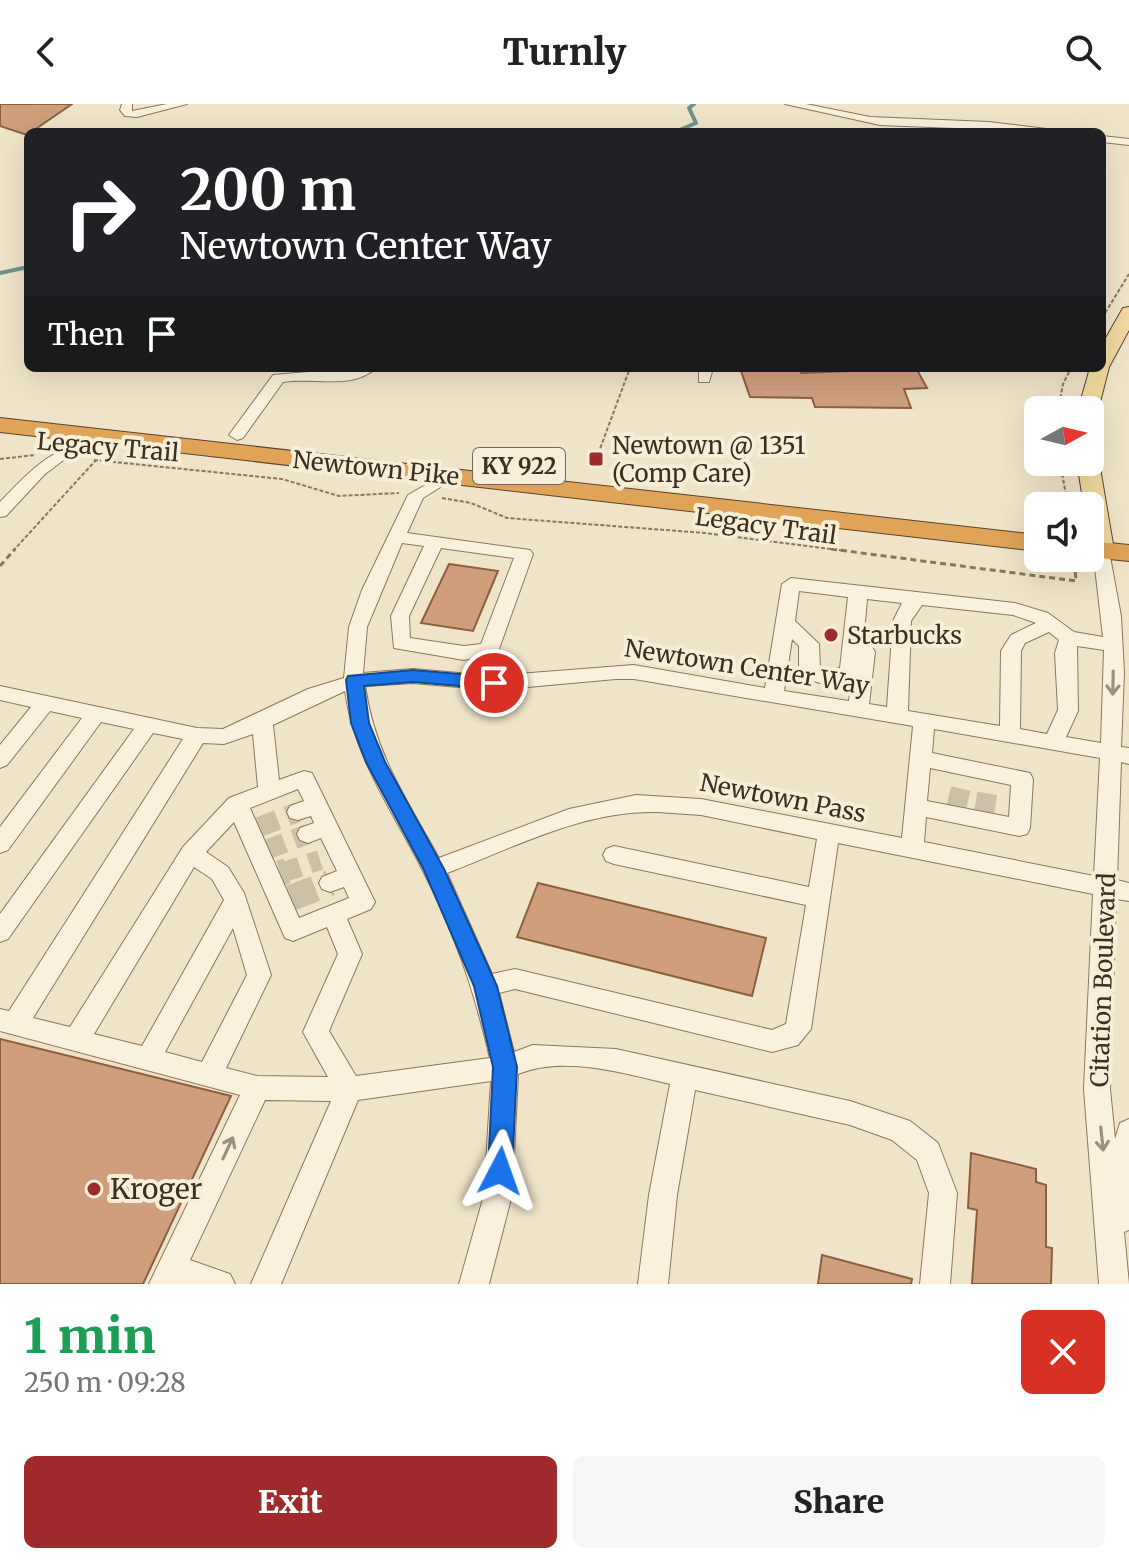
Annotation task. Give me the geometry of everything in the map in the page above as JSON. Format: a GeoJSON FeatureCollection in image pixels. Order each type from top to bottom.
{"type":"FeatureCollection","features":[{"type":"Feature","properties":{"kind":"highway","name":"Newtown Pike"},"geometry":{"type":"LineString","coordinates":[[0,407],[1024,522]]}},
{"type":"Feature","properties":{"kind":"highway","name":"Newtown Pike"},"geometry":{"type":"LineString","coordinates":[[10,426],[139,441],[407,486],[1024,542]]}},
{"type":"Feature","properties":{"kind":"highway"},"geometry":{"type":"LineString","coordinates":[[139,441],[170,437],[218,441],[237,435]]}},
{"type":"Feature","properties":{"kind":"highway"},"geometry":{"type":"LineString","coordinates":[[1104,538],[1129,534]]}},
{"type":"Feature","properties":{"kind":"highway"},"geometry":{"type":"LineString","coordinates":[[1104,543],[1129,553]]}},
{"type":"Feature","properties":{"kind":"main road"},"geometry":{"type":"LineString","coordinates":[[1106,356],[1129,312]]}},
{"type":"Feature","properties":{"kind":"main road"},"geometry":{"type":"LineString","coordinates":[[1092,396],[1099,372]]}},
{"type":"Feature","properties":{"kind":"street"},"geometry":{"type":"LineString","coordinates":[[127,104],[125,110],[129,114],[182,104]]}},
{"type":"Feature","properties":{"kind":"street"},"geometry":{"type":"LineString","coordinates":[[790,104],[920,128]]}},
{"type":"Feature","properties":{"kind":"street"},"geometry":{"type":"LineString","coordinates":[[869,120],[988,128]]}},
{"type":"Feature","properties":{"kind":"street"},"geometry":{"type":"LineString","coordinates":[[1106,139],[1129,142]]}},
{"type":"Feature","properties":{"kind":"street"},"geometry":{"type":"LineString","coordinates":[[1106,148],[1129,150]]}},
{"type":"Feature","properties":{"kind":"street"},"geometry":{"type":"LineString","coordinates":[[237,435],[278,378],[338,378],[357,372]]}},
{"type":"Feature","properties":{"kind":"street"},"geometry":{"type":"LineString","coordinates":[[10,426],[36,432],[47,439],[53,456]]}},
{"type":"Feature","properties":{"kind":"street"},"geometry":{"type":"LineString","coordinates":[[0,512],[53,456],[98,442],[139,441]]}},
{"type":"Feature","properties":{"kind":"street"},"geometry":{"type":"LineString","coordinates":[[407,486],[396,537],[358,627],[352,668],[360,723],[375,762],[434,869],[485,986],[505,1067],[498,1195],[474,1284]]}},
{"type":"Feature","properties":{"kind":"street"},"geometry":{"type":"LineString","coordinates":[[396,537],[435,542],[524,554],[489,649],[464,653],[401,643],[400,616],[435,542]]}},
{"type":"Feature","properties":{"kind":"street","name":"Citation Boulevard"},"geometry":{"type":"LineString","coordinates":[[1102,572],[1112,616],[1120,754],[1118,890],[1097,1089],[1114,1272]]}},
{"type":"Feature","properties":{"kind":"street"},"geometry":{"type":"LineString","coordinates":[[773,697],[791,584],[1015,609],[1041,617],[1069,638],[1113,645]]}},
{"type":"Feature","properties":{"kind":"street"},"geometry":{"type":"LineString","coordinates":[[786,624],[809,644],[808,666],[813,672],[830,678],[843,677],[851,670],[865,593]]}},
{"type":"Feature","properties":{"kind":"street"},"geometry":{"type":"LineString","coordinates":[[858,711],[863,674],[865,593]]}},
{"type":"Feature","properties":{"kind":"street"},"geometry":{"type":"LineString","coordinates":[[897,718],[902,621],[917,599]]}},
{"type":"Feature","properties":{"kind":"street"},"geometry":{"type":"LineString","coordinates":[[1010,733],[1011,651],[1018,639],[1050,624]]}},
{"type":"Feature","properties":{"kind":"street"},"geometry":{"type":"LineString","coordinates":[[1055,741],[1061,720],[1068,711],[1065,653],[1069,638]]}},
{"type":"Feature","properties":{"kind":"street"},"geometry":{"type":"LineString","coordinates":[[780,655],[803,679],[824,687],[845,687],[863,674]]}},
{"type":"Feature","properties":{"kind":"street","name":"Newtown Center Way"},"geometry":{"type":"LineString","coordinates":[[0,693],[147,726],[224,737],[262,722],[305,697],[355,680],[413,676],[494,683],[613,671],[897,718],[1010,733],[1120,754]]}},
{"type":"Feature","properties":{"kind":"street"},"geometry":{"type":"LineString","coordinates":[[0,760],[45,703]]}},
{"type":"Feature","properties":{"kind":"street"},"geometry":{"type":"LineString","coordinates":[[0,844],[95,715]]}},
{"type":"Feature","properties":{"kind":"street"},"geometry":{"type":"LineString","coordinates":[[262,722],[269,791]]}},
{"type":"Feature","properties":{"kind":"street"},"geometry":{"type":"LineString","coordinates":[[912,849],[924,722]]}},
{"type":"Feature","properties":{"kind":"street"},"geometry":{"type":"LineString","coordinates":[[0,932],[147,726]]}},
{"type":"Feature","properties":{"kind":"street"},"geometry":{"type":"LineString","coordinates":[[197,735],[8,1022],[257,1088],[349,1089],[505,1067],[533,1056],[571,1056],[616,1060],[850,1113],[901,1130],[928,1152],[943,1193],[935,1284]]}},
{"type":"Feature","properties":{"kind":"street"},"geometry":{"type":"LineString","coordinates":[[916,807],[983,817],[1019,828],[1022,779],[989,781],[964,776],[921,758]]}},
{"type":"Feature","properties":{"kind":"street"},"geometry":{"type":"LineString","coordinates":[[76,1040],[191,853],[237,804],[304,779],[308,808],[340,879],[363,902],[293,931],[286,900],[275,875],[254,829],[237,804]]}},
{"type":"Feature","properties":{"kind":"street","name":"Newtown Pass"},"geometry":{"type":"LineString","coordinates":[[434,869],[573,818],[616,806],[653,803],[701,807],[1118,890]]}},
{"type":"Feature","properties":{"kind":"street"},"geometry":{"type":"LineString","coordinates":[[485,986],[515,979],[772,1041],[789,1037],[798,1029],[829,832]]}},
{"type":"Feature","properties":{"kind":"street"},"geometry":{"type":"LineString","coordinates":[[191,853],[220,873],[236,900],[259,975],[209,1075]]}},
{"type":"Feature","properties":{"kind":"street"},"geometry":{"type":"LineString","coordinates":[[614,855],[819,898]]}},
{"type":"Feature","properties":{"kind":"street"},"geometry":{"type":"LineString","coordinates":[[148,1059],[236,900]]}},
{"type":"Feature","properties":{"kind":"street"},"geometry":{"type":"LineString","coordinates":[[334,916],[350,954],[316,1032],[349,1089]]}},
{"type":"Feature","properties":{"kind":"street"},"geometry":{"type":"LineString","coordinates":[[653,1284],[663,1195],[684,1076]]}},
{"type":"Feature","properties":{"kind":"street"},"geometry":{"type":"LineString","coordinates":[[220,1284],[167,1276],[257,1088]]}},
{"type":"Feature","properties":{"kind":"street"},"geometry":{"type":"LineString","coordinates":[[266,1284],[349,1089]]}},
{"type":"Feature","properties":{"kind":"street","name":"Citation Boulevard"},"geometry":{"type":"LineString","coordinates":[[1114,1272],[1129,1132]]}},
{"type":"Feature","properties":{"kind":"path"},"geometry":{"type":"LineString","coordinates":[[1106,311],[1129,274]]}},
{"type":"Feature","properties":{"kind":"path"},"geometry":{"type":"LineString","coordinates":[[594,465],[629,372]]}},
{"type":"Feature","properties":{"kind":"path"},"geometry":{"type":"LineString","coordinates":[[1061,396],[1069,372]]}},
{"type":"Feature","properties":{"kind":"path","name":"Legacy Trail"},"geometry":{"type":"LineString","coordinates":[[0,459],[53,456]]}},
{"type":"Feature","properties":{"kind":"path","name":"Legacy Trail"},"geometry":{"type":"LineString","coordinates":[[89,459],[282,479],[339,496],[407,486]]}},
{"type":"Feature","properties":{"kind":"path"},"geometry":{"type":"LineString","coordinates":[[0,566],[96,460]]}},
{"type":"Feature","properties":{"kind":"path","name":"Legacy Trail"},"geometry":{"type":"LineString","coordinates":[[444,487],[471,503],[507,518],[705,533],[1076,581],[1075,572]]}},
{"type":"Feature","properties":{"kind":"building"},"geometry":{"type":"Polygon","coordinates":[[[0,104],[72,104],[37,128],[24,128],[24,134],[0,126],[0,104]]]}},
{"type":"Feature","properties":{"kind":"building"},"geometry":{"type":"Polygon","coordinates":[[[741,372],[918,372],[927,388],[904,389],[911,408],[815,407],[812,398],[750,397],[741,372]]]}},
{"type":"Feature","properties":{"kind":"building"},"geometry":{"type":"Polygon","coordinates":[[[449,564],[498,571],[473,631],[421,623],[449,564]]]}},
{"type":"Feature","properties":{"kind":"building"},"geometry":{"type":"Polygon","coordinates":[[[538,883],[766,938],[752,996],[517,937],[538,883]]]}},
{"type":"Feature","properties":{"kind":"building","name":"Kroger"},"geometry":{"type":"Polygon","coordinates":[[[0,1039],[231,1096],[143,1284],[0,1284],[0,1039]]]}},
{"type":"Feature","properties":{"kind":"building"},"geometry":{"type":"Polygon","coordinates":[[[971,1153],[1036,1169],[1036,1182],[1046,1185],[1046,1247],[1052,1248],[1051,1284],[972,1284],[977,1210],[968,1208],[971,1153]]]}},
{"type":"Feature","properties":{"kind":"building"},"geometry":{"type":"Polygon","coordinates":[[[822,1255],[912,1279],[911,1284],[818,1284],[822,1255]]]}},
{"type":"Feature","properties":{"kind":"waterway"},"geometry":{"type":"LineString","coordinates":[[684,128],[696,123],[689,108],[694,104]]}},
{"type":"Feature","properties":{"kind":"waterway"},"geometry":{"type":"LineString","coordinates":[[0,273],[24,268]]}},
{"type":"Feature","properties":{"kind":"tunnel"},"geometry":{"type":"LineString","coordinates":[[956,808],[962,784]]}},
{"type":"Feature","properties":{"kind":"tunnel"},"geometry":{"type":"LineString","coordinates":[[984,813],[988,789]]}},
{"type":"Feature","properties":{"kind":"tunnel"},"geometry":{"type":"LineString","coordinates":[[259,827],[298,812]]}},
{"type":"Feature","properties":{"kind":"tunnel"},"geometry":{"type":"LineString","coordinates":[[266,850],[308,834]]}},
{"type":"Feature","properties":{"kind":"tunnel"},"geometry":{"type":"LineString","coordinates":[[287,871],[320,860]]}},
{"type":"Feature","properties":{"kind":"tunnel"},"geometry":{"type":"LineString","coordinates":[[280,873],[287,871]]}},
{"type":"Feature","properties":{"kind":"tunnel"},"geometry":{"type":"LineString","coordinates":[[281,873],[287,871]]}},
{"type":"Feature","properties":{"kind":"tunnel"},"geometry":{"type":"LineString","coordinates":[[291,898],[330,883]]}},
{"type":"Feature","properties":{"kind":"place","name":"Newtown @ 1351 (Comp Care)"},"geometry":{"type":"Point","coordinates":[596,459]}},
{"type":"Feature","properties":{"kind":"place","name":"Starbucks"},"geometry":{"type":"Point","coordinates":[831,635]}},
{"type":"Feature","properties":{"kind":"place","name":"Kroger"},"geometry":{"type":"Point","coordinates":[94,1189]}},
{"type":"Feature","properties":{"kind":"route"},"geometry":{"type":"LineString","coordinates":[[494,683],[413,676],[355,680],[360,723],[375,762],[434,869],[485,986],[505,1067],[500,1171]]}}]}
